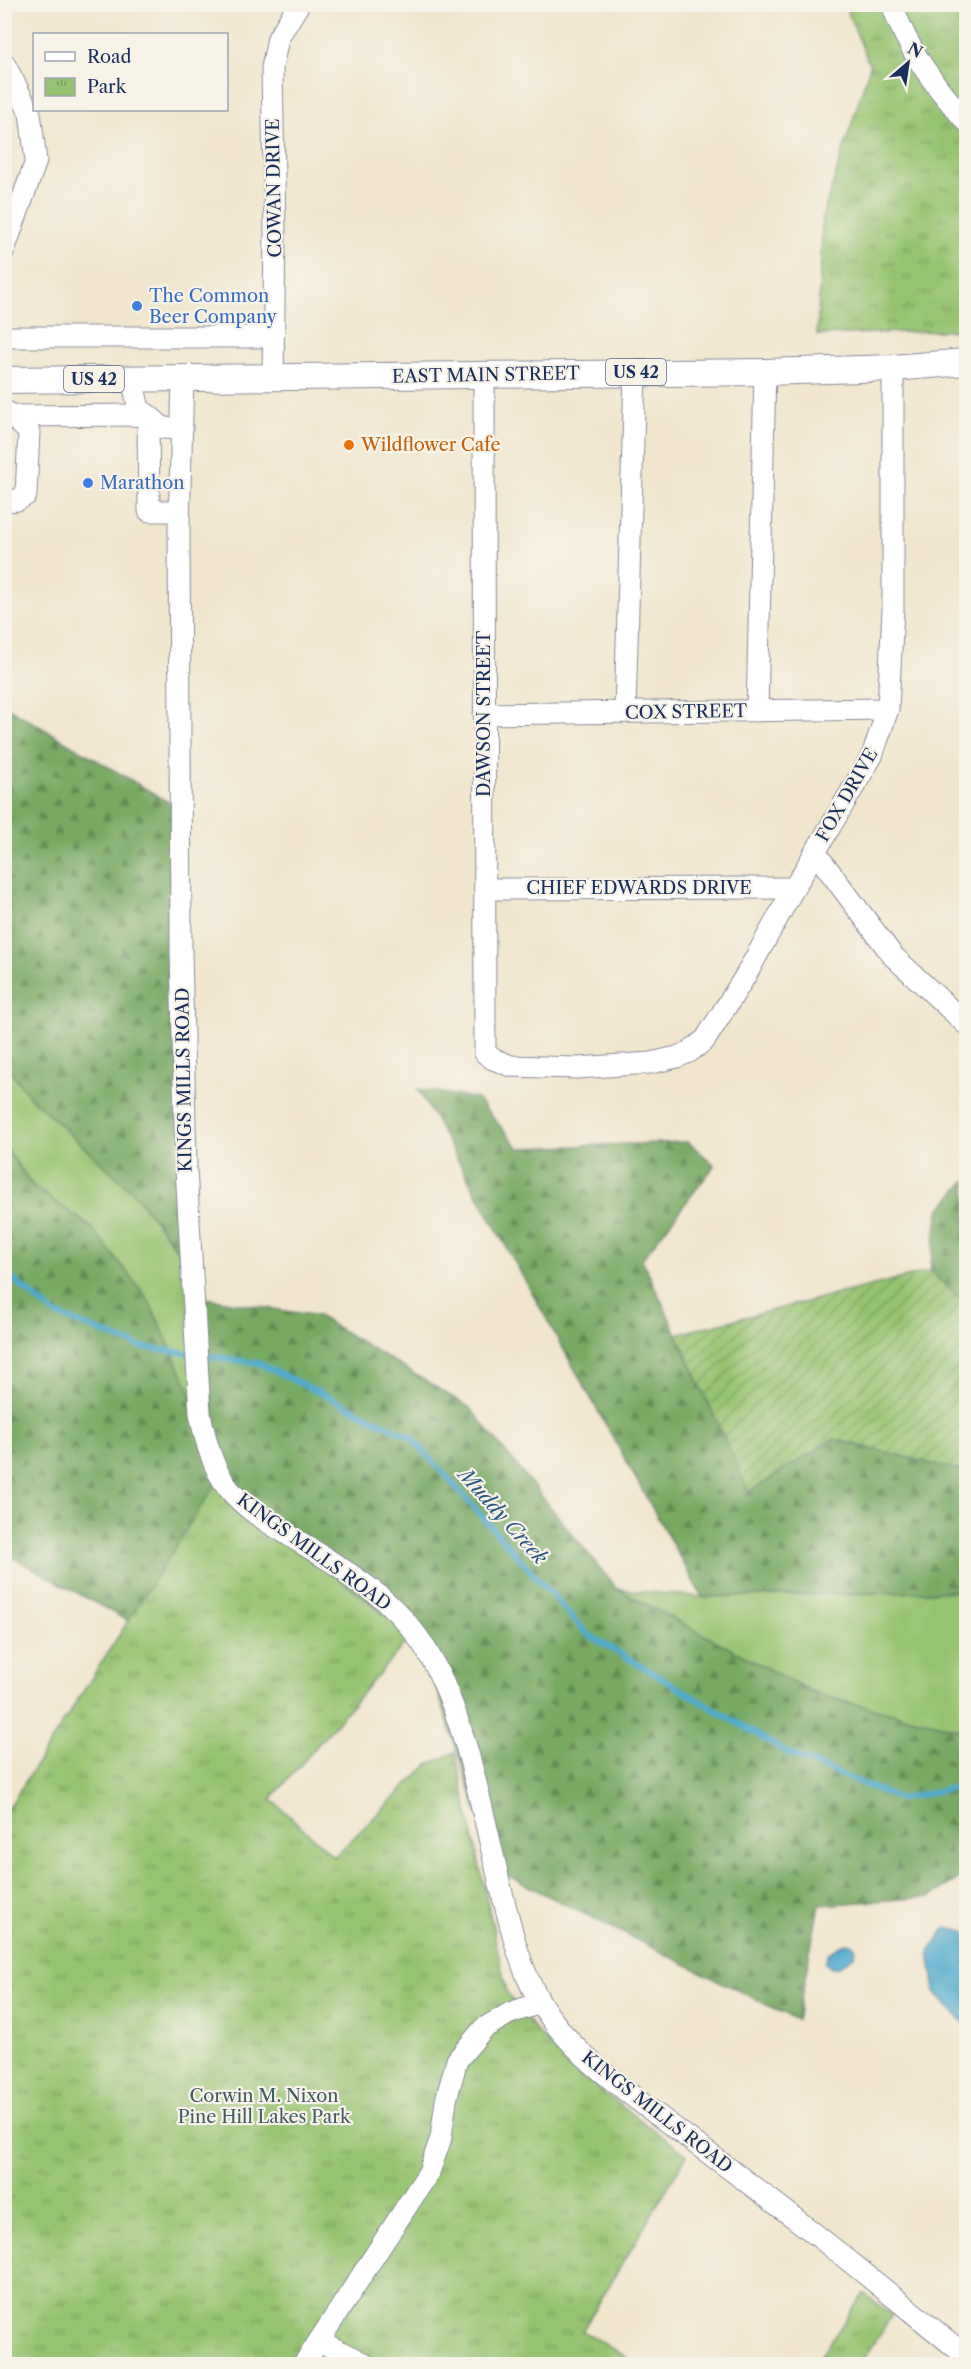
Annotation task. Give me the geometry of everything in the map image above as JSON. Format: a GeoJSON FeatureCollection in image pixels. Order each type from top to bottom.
{"type":"FeatureCollection","features":[{"type":"Feature","properties":{"kind":"main road","name":"EAST MAIN STREET"},"geometry":{"type":"LineString","coordinates":[[4,380],[183,380],[484,374],[765,372],[893,368],[966,362]]}},
{"type":"Feature","properties":{"kind":"street","name":"COWAN DRIVE"},"geometry":{"type":"LineString","coordinates":[[273,378],[272,68],[278,38],[299,4]]}},
{"type":"Feature","properties":{"kind":"street"},"geometry":{"type":"LineString","coordinates":[[892,4],[907,40],[921,65],[966,121]]}},
{"type":"Feature","properties":{"kind":"street"},"geometry":{"type":"LineString","coordinates":[[4,63],[30,113],[36,161],[4,250]]}},
{"type":"Feature","properties":{"kind":"street"},"geometry":{"type":"LineString","coordinates":[[4,337],[273,337]]}},
{"type":"Feature","properties":{"kind":"street","name":"FOX DRIVE"},"geometry":{"type":"LineString","coordinates":[[485,1053],[511,1066],[577,1068],[651,1064],[677,1058],[705,1040],[746,975],[872,756],[888,709],[893,609],[893,368]]}},
{"type":"Feature","properties":{"kind":"street"},"geometry":{"type":"LineString","coordinates":[[625,712],[635,372]]}},
{"type":"Feature","properties":{"kind":"street"},"geometry":{"type":"LineString","coordinates":[[757,711],[765,372]]}},
{"type":"Feature","properties":{"kind":"street","name":"DAWSON STREET"},"geometry":{"type":"LineString","coordinates":[[484,374],[485,1053]]}},
{"type":"Feature","properties":{"kind":"street"},"geometry":{"type":"LineString","coordinates":[[132,379],[139,409],[163,428],[182,429]]}},
{"type":"Feature","properties":{"kind":"street","name":"KINGS MILLS ROAD"},"geometry":{"type":"LineString","coordinates":[[183,380],[180,511],[182,961],[186,1168],[200,1413],[206,1442],[217,1470],[238,1500],[381,1596],[400,1614],[422,1643],[448,1694],[465,1747],[523,1967],[540,2004],[555,2025],[582,2053],[636,2099],[797,2220],[966,2356]]}},
{"type":"Feature","properties":{"kind":"street"},"geometry":{"type":"LineString","coordinates":[[6,415],[148,415]]}},
{"type":"Feature","properties":{"kind":"street"},"geometry":{"type":"LineString","coordinates":[[4,501],[18,500],[26,495],[29,432],[6,415]]}},
{"type":"Feature","properties":{"kind":"street"},"geometry":{"type":"LineString","coordinates":[[148,415],[149,511],[180,511]]}},
{"type":"Feature","properties":{"kind":"street","name":"COX STREET"},"geometry":{"type":"LineString","coordinates":[[484,714],[888,709]]}},
{"type":"Feature","properties":{"kind":"street"},"geometry":{"type":"LineString","coordinates":[[815,852],[893,956],[966,1024]]}},
{"type":"Feature","properties":{"kind":"street","name":"CHIEF EDWARDS DRIVE"},"geometry":{"type":"LineString","coordinates":[[485,889],[794,888]]}},
{"type":"Feature","properties":{"kind":"street"},"geometry":{"type":"LineString","coordinates":[[304,2364],[429,2172],[441,2138],[446,2100],[457,2060],[484,2028],[510,2013],[540,2004]]}},
{"type":"Feature","properties":{"kind":"street"},"geometry":{"type":"LineString","coordinates":[[319,2341],[365,2364]]}},
{"type":"Feature","properties":{"kind":"green space"},"geometry":{"type":"Polygon","coordinates":[[[845,5],[966,5],[966,330],[817,335],[823,215],[870,66],[845,5]]]}},
{"type":"Feature","properties":{"kind":"green space"},"geometry":{"type":"Polygon","coordinates":[[[5,706],[180,809],[191,1268],[133,1192],[30,1097],[5,1064],[5,706]]]}},
{"type":"Feature","properties":{"kind":"green space"},"geometry":{"type":"Polygon","coordinates":[[[4,1064],[30,1097],[133,1192],[191,1268],[200,1413],[92,1228],[32,1185],[5,1146],[4,1064]]]}},
{"type":"Feature","properties":{"kind":"green space"},"geometry":{"type":"Polygon","coordinates":[[[418,1089],[477,1099],[519,1148],[688,1142],[715,1165],[642,1259],[749,1491],[833,1439],[966,1472],[966,1591],[702,1597],[418,1089]]]}},
{"type":"Feature","properties":{"kind":"green space"},"geometry":{"type":"Polygon","coordinates":[[[4,1146],[32,1185],[92,1228],[148,1299],[200,1413],[226,1482],[192,1296],[318,1316],[469,1407],[617,1589],[818,1695],[966,1731],[966,1874],[930,1897],[819,1905],[797,2020],[496,1870],[422,1643],[229,1489],[357,1624],[382,1670],[271,1799],[334,1857],[428,1765],[466,1926],[26,2364],[130,1622],[5,1553],[4,1146]]]}},
{"type":"Feature","properties":{"kind":"green space"},"geometry":{"type":"Polygon","coordinates":[[[966,1180],[966,1305],[930,1271],[939,1210],[966,1180]]]}},
{"type":"Feature","properties":{"kind":"green space"},"geometry":{"type":"Polygon","coordinates":[[[930,1271],[966,1305],[966,1472],[833,1439],[749,1492],[677,1334],[930,1271]]]}},
{"type":"Feature","properties":{"kind":"green space","name":"Corwin M. Nixon Pine Hill Lakes Park"},"geometry":{"type":"Polygon","coordinates":[[[215,1485],[412,1635],[271,1799],[334,1857],[428,1765],[455,1752],[507,1993],[535,2030],[579,2074],[687,2155],[582,2331],[638,2364],[5,2364],[4,1815],[215,1485]]]}},
{"type":"Feature","properties":{"kind":"green space"},"geometry":{"type":"Polygon","coordinates":[[[617,1589],[702,1597],[966,1591],[966,1731],[818,1695],[617,1589]]]}},
{"type":"Feature","properties":{"kind":"green space"},"geometry":{"type":"Polygon","coordinates":[[[864,2293],[892,2315],[860,2364],[815,2364],[864,2293]]]}},
{"type":"Feature","properties":{"kind":"water"},"geometry":{"type":"Polygon","coordinates":[[[946,1927],[966,1931],[966,2025],[935,1992],[929,1952],[946,1927]]]}},
{"type":"Feature","properties":{"kind":"water"},"geometry":{"type":"Polygon","coordinates":[[[845,1943],[852,1944],[856,1949],[854,1956],[838,1967],[831,1968],[825,1962],[828,1954],[845,1943]]]}},
{"type":"Feature","properties":{"kind":"waterway","name":"Muddy Creek"},"geometry":{"type":"LineString","coordinates":[[4,1272],[55,1314],[141,1347],[258,1363],[411,1437],[587,1634],[788,1753],[900,1799],[966,1785]]}},
{"type":"Feature","properties":{"kind":"place","name":"The Common Beer Company"},"geometry":{"type":"Point","coordinates":[137,306]}},
{"type":"Feature","properties":{"kind":"place","name":"Wildflower Cafe"},"geometry":{"type":"Point","coordinates":[349,445]}},
{"type":"Feature","properties":{"kind":"place","name":"Marathon"},"geometry":{"type":"Point","coordinates":[88,483]}}]}
